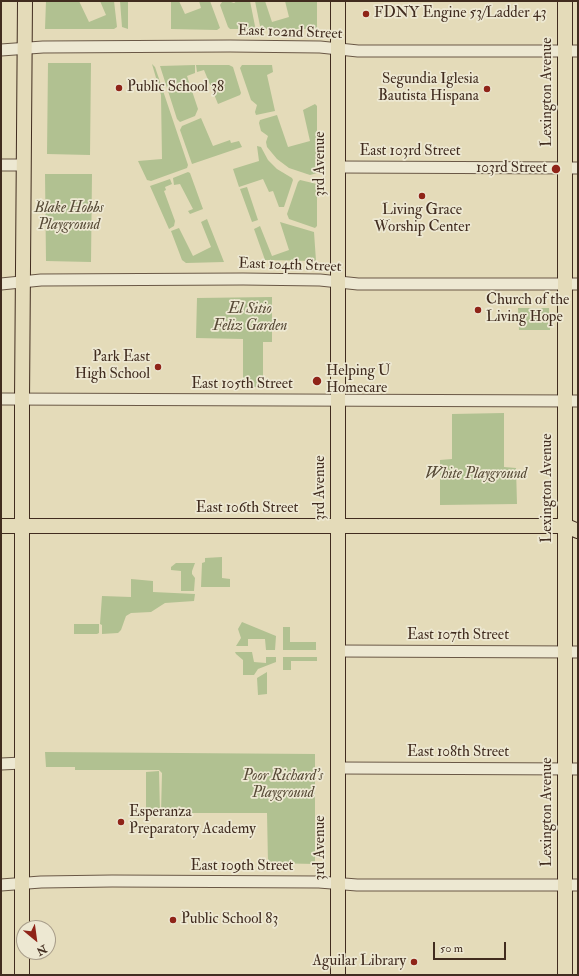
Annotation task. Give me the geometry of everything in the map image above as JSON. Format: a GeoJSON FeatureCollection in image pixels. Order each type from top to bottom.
{"type":"FeatureCollection","features":[{"type":"Feature","properties":{"kind":"main road"},"geometry":{"type":"LineString","coordinates":[[22,975],[22,399],[25,1]]}},
{"type":"Feature","properties":{"kind":"main road","name":"3rd Avenue"},"geometry":{"type":"LineString","coordinates":[[338,1],[338,975]]}},
{"type":"Feature","properties":{"kind":"main road","name":"Lexington Avenue"},"geometry":{"type":"LineString","coordinates":[[565,1],[572,51],[571,168],[574,526],[572,652],[572,885],[565,975]]}},
{"type":"Feature","properties":{"kind":"main road","name":"East 106th Street"},"geometry":{"type":"LineString","coordinates":[[1,526],[574,526]]}},
{"type":"Feature","properties":{"kind":"street","name":"East 102nd Street"},"geometry":{"type":"LineString","coordinates":[[1,50],[24,48],[230,46],[320,47],[358,51],[572,51]]}},
{"type":"Feature","properties":{"kind":"street"},"geometry":{"type":"LineString","coordinates":[[1,165],[24,165]]}},
{"type":"Feature","properties":{"kind":"street","name":"East 103rd Street"},"geometry":{"type":"LineString","coordinates":[[338,167],[571,168]]}},
{"type":"Feature","properties":{"kind":"street","name":"East 104th Street"},"geometry":{"type":"LineString","coordinates":[[1,284],[41,280],[235,279],[338,281],[358,284],[572,284]]}},
{"type":"Feature","properties":{"kind":"street","name":"East 105th Street"},"geometry":{"type":"LineString","coordinates":[[1,399],[572,401]]}},
{"type":"Feature","properties":{"kind":"street","name":"East 107th Street"},"geometry":{"type":"LineString","coordinates":[[338,651],[572,652]]}},
{"type":"Feature","properties":{"kind":"street"},"geometry":{"type":"LineString","coordinates":[[1,764],[23,763]]}},
{"type":"Feature","properties":{"kind":"street","name":"East 108th Street"},"geometry":{"type":"LineString","coordinates":[[338,768],[572,769]]}},
{"type":"Feature","properties":{"kind":"street","name":"East 109th Street"},"geometry":{"type":"LineString","coordinates":[[1,885],[42,882],[240,881],[357,885],[572,885]]}},
{"type":"Feature","properties":{"kind":"green space"},"geometry":{"type":"Polygon","coordinates":[[[46,1],[79,1],[89,22],[106,15],[100,1],[114,1],[117,27],[114,29],[45,29],[46,1]]]}},
{"type":"Feature","properties":{"kind":"green space"},"geometry":{"type":"Polygon","coordinates":[[[120,1],[128,1],[128,29],[122,27],[120,1]]]}},
{"type":"Feature","properties":{"kind":"green space"},"geometry":{"type":"Polygon","coordinates":[[[171,1],[179,1],[185,14],[201,8],[199,1],[210,1],[220,28],[217,30],[171,29],[171,1]]]}},
{"type":"Feature","properties":{"kind":"green space"},"geometry":{"type":"Polygon","coordinates":[[[228,1],[234,3],[237,1],[250,1],[255,26],[254,29],[230,29],[228,27],[220,5],[222,2],[228,1]]]}},
{"type":"Feature","properties":{"kind":"green space"},"geometry":{"type":"Polygon","coordinates":[[[255,1],[265,1],[272,22],[289,17],[285,1],[317,1],[317,29],[263,29],[260,26],[255,1]]]}},
{"type":"Feature","properties":{"kind":"green space"},"geometry":{"type":"Polygon","coordinates":[[[48,63],[91,63],[90,155],[47,154],[48,63]]]}},
{"type":"Feature","properties":{"kind":"green space"},"geometry":{"type":"Polygon","coordinates":[[[152,64],[155,67],[188,165],[187,168],[151,181],[147,180],[138,161],[162,159],[161,95],[152,64]]]}},
{"type":"Feature","properties":{"kind":"green space"},"geometry":{"type":"Polygon","coordinates":[[[195,65],[195,73],[187,76],[198,109],[195,116],[180,122],[177,119],[160,66],[195,65]]]}},
{"type":"Feature","properties":{"kind":"green space"},"geometry":{"type":"Polygon","coordinates":[[[196,65],[229,65],[233,67],[241,93],[240,95],[218,104],[204,70],[197,72],[196,65]]]}},
{"type":"Feature","properties":{"kind":"green space"},"geometry":{"type":"Polygon","coordinates":[[[242,65],[272,65],[273,72],[267,75],[275,111],[256,115],[255,112],[257,105],[251,100],[240,68],[242,65]]]}},
{"type":"Feature","properties":{"kind":"green space"},"geometry":{"type":"Polygon","coordinates":[[[315,104],[317,106],[317,173],[310,175],[289,168],[277,159],[267,147],[266,142],[268,136],[261,131],[259,123],[260,120],[277,115],[288,147],[310,141],[303,110],[315,104]]]}},
{"type":"Feature","properties":{"kind":"green space"},"geometry":{"type":"Polygon","coordinates":[[[201,118],[213,146],[230,140],[231,143],[239,141],[242,147],[192,164],[180,130],[182,126],[201,118]]]}},
{"type":"Feature","properties":{"kind":"green space"},"geometry":{"type":"Polygon","coordinates":[[[257,146],[261,147],[268,160],[277,169],[293,180],[284,207],[279,207],[273,191],[269,192],[263,179],[239,187],[233,169],[259,161],[257,146]]]}},
{"type":"Feature","properties":{"kind":"green space"},"geometry":{"type":"Polygon","coordinates":[[[188,172],[190,173],[203,209],[190,214],[188,211],[193,209],[180,184],[174,185],[173,178],[188,172]]]}},
{"type":"Feature","properties":{"kind":"green space","name":"Blake Hobbs Playground"},"geometry":{"type":"Polygon","coordinates":[[[45,174],[92,174],[91,262],[46,261],[45,174]]]}},
{"type":"Feature","properties":{"kind":"green space"},"geometry":{"type":"Polygon","coordinates":[[[170,179],[172,184],[165,187],[166,190],[164,191],[175,221],[174,226],[169,229],[150,186],[170,179]]]}},
{"type":"Feature","properties":{"kind":"green space"},"geometry":{"type":"Polygon","coordinates":[[[300,180],[317,184],[317,226],[315,228],[289,219],[287,214],[300,180]]]}},
{"type":"Feature","properties":{"kind":"green space"},"geometry":{"type":"Polygon","coordinates":[[[247,187],[258,220],[252,222],[240,189],[247,187]]]}},
{"type":"Feature","properties":{"kind":"green space"},"geometry":{"type":"Polygon","coordinates":[[[207,219],[224,262],[186,263],[182,260],[171,231],[179,228],[193,256],[211,247],[201,222],[207,219]]]}},
{"type":"Feature","properties":{"kind":"green space"},"geometry":{"type":"Polygon","coordinates":[[[280,222],[314,232],[316,261],[265,260],[254,229],[260,226],[272,256],[289,250],[280,222]]]}},
{"type":"Feature","properties":{"kind":"green space","name":"El Sitio Feliz Garden"},"geometry":{"type":"Polygon","coordinates":[[[272,297],[272,342],[263,342],[263,387],[243,387],[243,339],[196,338],[197,298],[272,297]]]}},
{"type":"Feature","properties":{"kind":"green space"},"geometry":{"type":"Polygon","coordinates":[[[518,308],[549,308],[550,330],[519,330],[518,308]]]}},
{"type":"Feature","properties":{"kind":"green space","name":"White Playground"},"geometry":{"type":"Polygon","coordinates":[[[504,413],[504,467],[516,468],[517,504],[440,505],[440,460],[452,459],[452,414],[504,413]]]}},
{"type":"Feature","properties":{"kind":"green space"},"geometry":{"type":"Polygon","coordinates":[[[222,557],[222,578],[230,579],[230,587],[201,587],[202,563],[205,562],[205,558],[222,557]]]}},
{"type":"Feature","properties":{"kind":"green space"},"geometry":{"type":"Polygon","coordinates":[[[176,563],[195,563],[192,571],[195,578],[194,591],[181,591],[181,571],[171,570],[171,567],[176,563]]]}},
{"type":"Feature","properties":{"kind":"green space"},"geometry":{"type":"Polygon","coordinates":[[[131,579],[153,581],[153,592],[195,594],[194,601],[165,603],[151,612],[131,613],[126,616],[121,630],[118,633],[102,634],[102,625],[100,624],[102,596],[131,597],[131,579]]]}},
{"type":"Feature","properties":{"kind":"green space"},"geometry":{"type":"Polygon","coordinates":[[[242,622],[276,636],[275,650],[266,650],[265,639],[248,639],[248,646],[236,646],[241,638],[238,629],[242,622]]]}},
{"type":"Feature","properties":{"kind":"green space"},"geometry":{"type":"Polygon","coordinates":[[[74,624],[99,624],[99,633],[74,634],[74,624]]]}},
{"type":"Feature","properties":{"kind":"green space"},"geometry":{"type":"Polygon","coordinates":[[[283,627],[290,627],[290,642],[316,642],[316,650],[283,650],[283,627]]]}},
{"type":"Feature","properties":{"kind":"green space"},"geometry":{"type":"Polygon","coordinates":[[[235,652],[252,652],[254,662],[266,663],[266,657],[276,657],[276,662],[258,669],[254,675],[243,675],[243,660],[235,652]]]}},
{"type":"Feature","properties":{"kind":"green space"},"geometry":{"type":"Polygon","coordinates":[[[283,657],[317,657],[317,661],[291,661],[291,670],[283,670],[283,657]]]}},
{"type":"Feature","properties":{"kind":"green space"},"geometry":{"type":"Polygon","coordinates":[[[267,672],[267,694],[258,695],[257,678],[267,672]]]}},
{"type":"Feature","properties":{"kind":"green space","name":"Poor Richard's Playground"},"geometry":{"type":"Polygon","coordinates":[[[45,752],[315,754],[315,864],[268,863],[267,813],[161,813],[162,773],[159,770],[75,770],[75,767],[46,767],[45,752]]]}},
{"type":"Feature","properties":{"kind":"green space"},"geometry":{"type":"Polygon","coordinates":[[[159,771],[160,813],[146,813],[146,772],[159,771]]]}},
{"type":"Feature","properties":{"kind":"place","name":"FDNY Engine 53/Ladder 43"},"geometry":{"type":"Point","coordinates":[366,14]}},
{"type":"Feature","properties":{"kind":"place","name":"Public School 38"},"geometry":{"type":"Point","coordinates":[119,88]}},
{"type":"Feature","properties":{"kind":"place","name":"Segundia Iglesia Bautista Hispana"},"geometry":{"type":"Point","coordinates":[487,89]}},
{"type":"Feature","properties":{"kind":"place","name":"103rd Street"},"geometry":{"type":"Point","coordinates":[556,169]}},
{"type":"Feature","properties":{"kind":"place","name":"Living Grace Worship Center"},"geometry":{"type":"Point","coordinates":[422,196]}},
{"type":"Feature","properties":{"kind":"place","name":"Church of the Living Hope"},"geometry":{"type":"Point","coordinates":[478,310]}},
{"type":"Feature","properties":{"kind":"place","name":"Park East High School"},"geometry":{"type":"Point","coordinates":[158,367]}},
{"type":"Feature","properties":{"kind":"place","name":"Helping U Homecare"},"geometry":{"type":"Point","coordinates":[317,381]}},
{"type":"Feature","properties":{"kind":"place","name":"Esperanza Preparatory Academy"},"geometry":{"type":"Point","coordinates":[121,822]}},
{"type":"Feature","properties":{"kind":"place","name":"Public School 83"},"geometry":{"type":"Point","coordinates":[173,920]}},
{"type":"Feature","properties":{"kind":"place","name":"Aguilar Library"},"geometry":{"type":"Point","coordinates":[414,962]}}]}
